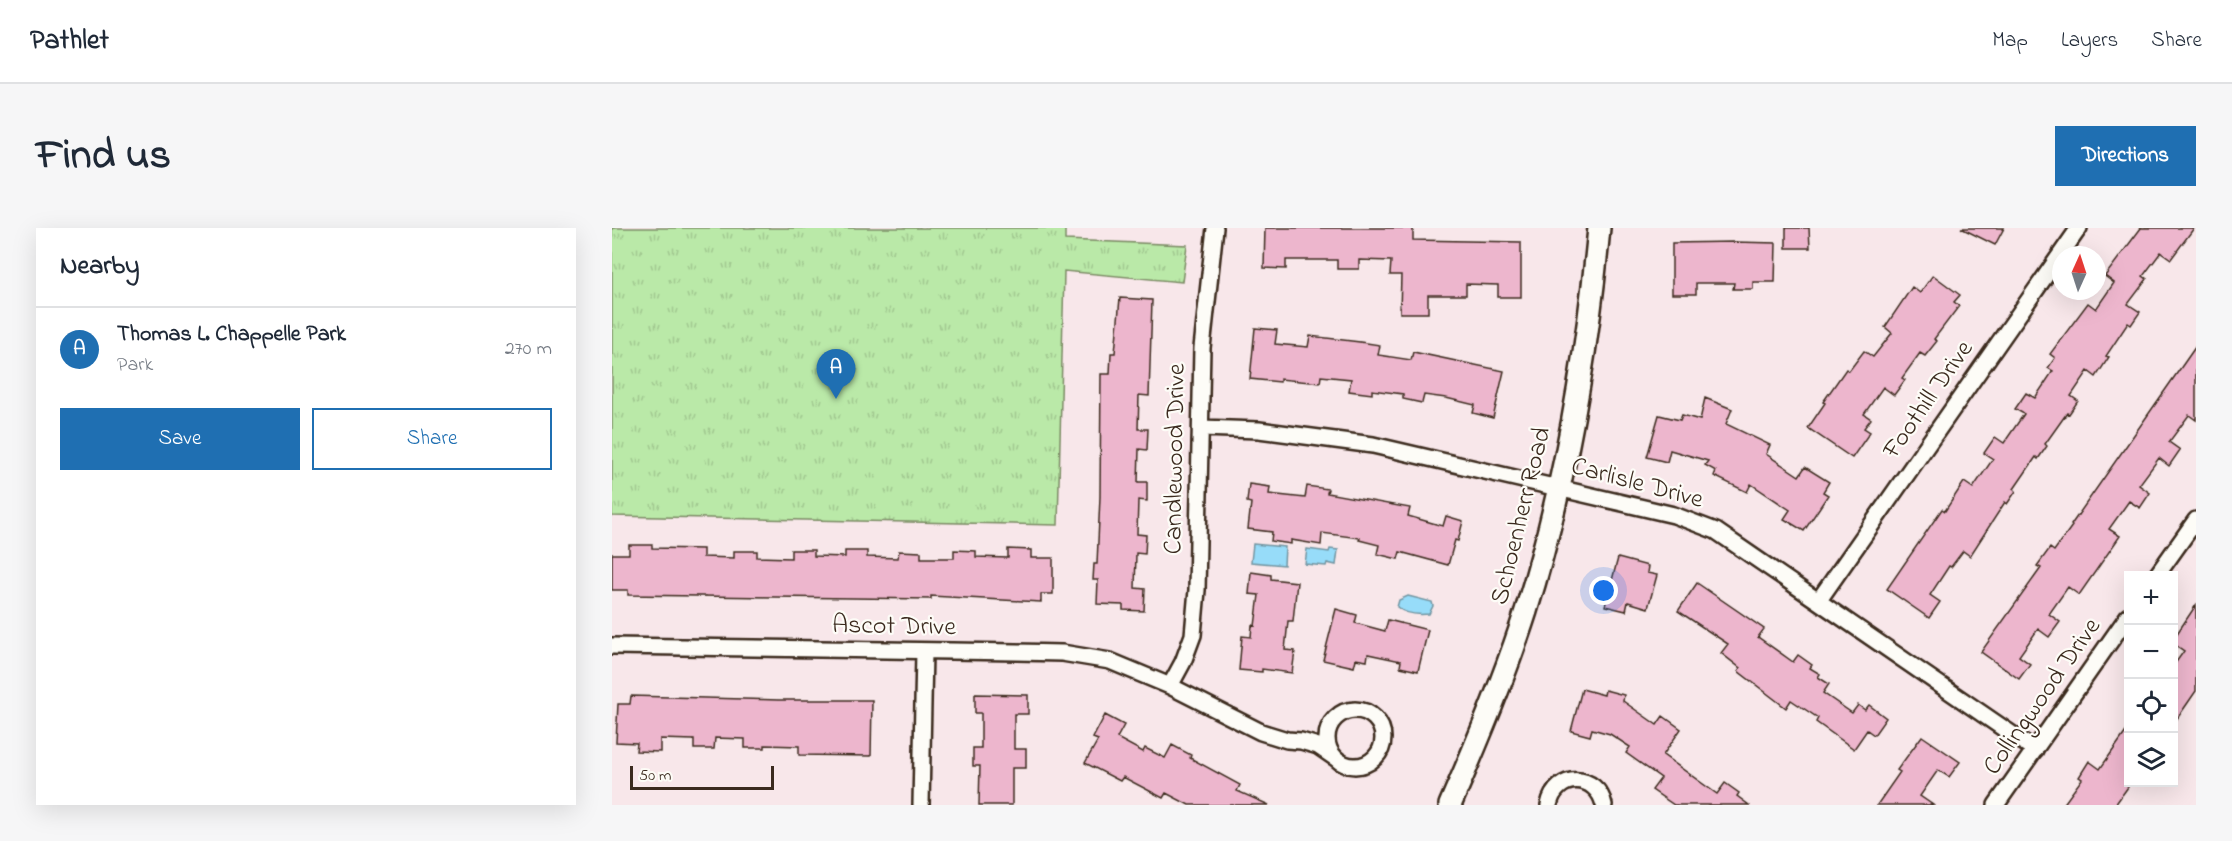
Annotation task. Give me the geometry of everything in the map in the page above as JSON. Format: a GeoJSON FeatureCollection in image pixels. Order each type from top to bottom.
{"type":"FeatureCollection","features":[{"type":"Feature","properties":{"kind":"main road","name":"Schoenherr Road"},"geometry":{"type":"LineString","coordinates":[[1450,805],[1504,675],[1526,611],[1559,489],[1586,352],[1599,228]]}},
{"type":"Feature","properties":{"kind":"street","name":"Candlewood Drive"},"geometry":{"type":"LineString","coordinates":[[1170,686],[1183,662],[1193,635],[1197,590],[1202,348],[1215,228]]}},
{"type":"Feature","properties":{"kind":"street","name":"Foothill Drive"},"geometry":{"type":"LineString","coordinates":[[1819,600],[2079,228]]}},
{"type":"Feature","properties":{"kind":"street","name":"Carlisle Drive"},"geometry":{"type":"LineString","coordinates":[[1201,428],[1259,430],[1373,445],[1698,522],[1716,531],[1819,600],[2034,750]]}},
{"type":"Feature","properties":{"kind":"street"},"geometry":{"type":"LineString","coordinates":[[2160,571],[2196,520]]}},
{"type":"Feature","properties":{"kind":"street","name":"Collingwood Drive"},"geometry":{"type":"LineString","coordinates":[[1996,805],[2124,622]]}},
{"type":"Feature","properties":{"kind":"street","name":"Ascot Drive"},"geometry":{"type":"LineString","coordinates":[[612,646],[1062,653],[1094,657],[1170,686],[1261,732],[1318,746],[1334,757]]}},
{"type":"Feature","properties":{"kind":"street"},"geometry":{"type":"LineString","coordinates":[[921,805],[924,651]]}},
{"type":"Feature","properties":{"kind":"street"},"geometry":{"type":"LineString","coordinates":[[1301,741],[1317,738],[1328,731],[1338,717],[1354,710],[1371,716],[1381,730],[1383,739],[1381,748],[1369,763],[1350,766],[1334,757],[1329,748],[1328,731]]}},
{"type":"Feature","properties":{"kind":"street"},"geometry":{"type":"LineString","coordinates":[[1549,805],[1556,790],[1563,784],[1580,781],[1596,788],[1604,805]]}},
{"type":"Feature","properties":{"kind":"green space"},"geometry":{"type":"Polygon","coordinates":[[[612,228],[1065,228],[1065,240],[1187,245],[1182,282],[1064,271],[1058,525],[612,516],[612,228]]]}},
{"type":"Feature","properties":{"kind":"water"},"geometry":{"type":"Polygon","coordinates":[[[1253,544],[1285,547],[1284,565],[1251,562],[1253,544]]]}},
{"type":"Feature","properties":{"kind":"water"},"geometry":{"type":"Polygon","coordinates":[[[1307,549],[1329,552],[1330,549],[1338,550],[1336,565],[1305,564],[1307,549]]]}},
{"type":"Feature","properties":{"kind":"water"},"geometry":{"type":"Polygon","coordinates":[[[1408,596],[1432,602],[1433,606],[1429,614],[1412,614],[1397,607],[1399,600],[1408,596]]]}},
{"type":"Feature","properties":{"kind":"building"},"geometry":{"type":"Polygon","coordinates":[[[1265,228],[1413,228],[1413,240],[1521,242],[1521,297],[1498,297],[1498,285],[1466,284],[1466,295],[1428,295],[1428,313],[1400,313],[1401,275],[1390,275],[1391,261],[1359,260],[1359,269],[1337,269],[1337,260],[1286,260],[1286,269],[1264,268],[1265,228]]]}},
{"type":"Feature","properties":{"kind":"building"},"geometry":{"type":"Polygon","coordinates":[[[1786,228],[1809,228],[1810,248],[1786,248],[1786,228]]]}},
{"type":"Feature","properties":{"kind":"building"},"geometry":{"type":"Polygon","coordinates":[[[1961,228],[2004,228],[1995,245],[1961,228]]]}},
{"type":"Feature","properties":{"kind":"building"},"geometry":{"type":"Polygon","coordinates":[[[2141,228],[2194,228],[2171,259],[2161,252],[2143,276],[2147,279],[2128,304],[2140,312],[2131,325],[2128,323],[2106,356],[2109,357],[2096,377],[2088,371],[2071,396],[2078,401],[2045,444],[2047,446],[2038,459],[2036,457],[2014,489],[2016,491],[2007,504],[2005,502],[1970,556],[1963,551],[1951,567],[1949,566],[1930,595],[1940,602],[1929,618],[1887,589],[1942,509],[1945,511],[1964,482],[1973,488],[1993,459],[1984,453],[1995,437],[2004,443],[2024,414],[2015,409],[2026,393],[2035,398],[2053,371],[2048,368],[2055,358],[2050,354],[2088,303],[2096,309],[2102,300],[2106,300],[2106,295],[2114,283],[2106,275],[2141,228]]]}},
{"type":"Feature","properties":{"kind":"building"},"geometry":{"type":"Polygon","coordinates":[[[1672,243],[1776,243],[1775,282],[1753,282],[1753,289],[1733,289],[1734,283],[1696,283],[1696,294],[1672,294],[1672,243]]]}},
{"type":"Feature","properties":{"kind":"building"},"geometry":{"type":"Polygon","coordinates":[[[1933,275],[1960,295],[1954,302],[1959,306],[1934,339],[1937,341],[1925,356],[1920,353],[1902,378],[1905,380],[1894,395],[1883,387],[1864,414],[1871,419],[1864,428],[1870,432],[1852,458],[1808,428],[1846,369],[1849,371],[1864,351],[1873,357],[1892,333],[1885,327],[1912,287],[1920,293],[1933,275]]]}},
{"type":"Feature","properties":{"kind":"building"},"geometry":{"type":"Polygon","coordinates":[[[1120,298],[1152,300],[1149,396],[1139,395],[1138,429],[1148,429],[1147,450],[1139,449],[1138,482],[1147,482],[1147,501],[1138,500],[1137,534],[1146,535],[1145,554],[1136,553],[1135,588],[1145,589],[1144,611],[1123,610],[1123,605],[1097,604],[1098,580],[1093,580],[1094,564],[1097,564],[1100,497],[1101,374],[1110,374],[1111,353],[1115,353],[1120,298]]]}},
{"type":"Feature","properties":{"kind":"building"},"geometry":{"type":"Polygon","coordinates":[[[1255,328],[1277,330],[1275,344],[1308,347],[1310,336],[1380,345],[1378,355],[1411,360],[1413,352],[1504,371],[1493,418],[1473,413],[1475,405],[1446,398],[1424,395],[1422,403],[1403,399],[1403,394],[1372,390],[1372,394],[1349,391],[1351,379],[1321,376],[1320,383],[1250,379],[1255,328]]]}},
{"type":"Feature","properties":{"kind":"building"},"geometry":{"type":"Polygon","coordinates":[[[2196,346],[2196,420],[2189,415],[2169,442],[2180,450],[2169,466],[2159,458],[2139,485],[2150,493],[2140,508],[2129,501],[2109,529],[2120,536],[2079,595],[2068,587],[2049,614],[2060,622],[2049,637],[2038,629],[2019,656],[2030,664],[2019,679],[1981,652],[2041,568],[2037,566],[2050,548],[2054,551],[2196,346]]]}},
{"type":"Feature","properties":{"kind":"building"},"geometry":{"type":"Polygon","coordinates":[[[1705,398],[1732,409],[1726,424],[1770,445],[1766,454],[1799,476],[1805,467],[1829,482],[1823,492],[1828,495],[1804,531],[1784,519],[1790,510],[1751,484],[1747,492],[1714,476],[1716,471],[1705,465],[1708,461],[1670,450],[1667,462],[1647,457],[1659,415],[1680,420],[1682,415],[1700,420],[1705,398]]]}},
{"type":"Feature","properties":{"kind":"building"},"geometry":{"type":"Polygon","coordinates":[[[1249,484],[1270,487],[1269,494],[1305,498],[1307,486],[1328,489],[1327,493],[1410,508],[1408,516],[1443,526],[1446,516],[1463,521],[1448,565],[1400,552],[1398,559],[1377,554],[1379,545],[1359,540],[1360,538],[1322,533],[1321,545],[1291,540],[1291,544],[1271,541],[1272,532],[1248,529],[1251,503],[1247,502],[1249,484]]]}},
{"type":"Feature","properties":{"kind":"building"},"geometry":{"type":"Polygon","coordinates":[[[629,545],[703,549],[703,557],[734,558],[734,551],[757,551],[757,557],[791,558],[791,550],[814,550],[814,556],[845,557],[845,551],[867,551],[867,557],[898,558],[899,551],[921,552],[921,558],[954,558],[954,550],[976,551],[976,557],[1008,558],[1008,549],[1031,550],[1031,558],[1053,558],[1053,594],[1041,594],[1041,602],[931,596],[931,599],[628,595],[628,590],[612,590],[612,554],[629,554],[629,545]]]}},
{"type":"Feature","properties":{"kind":"building"},"geometry":{"type":"Polygon","coordinates":[[[1618,558],[1648,566],[1647,573],[1657,575],[1648,608],[1628,602],[1626,611],[1605,606],[1618,558]]]}},
{"type":"Feature","properties":{"kind":"building"},"geometry":{"type":"Polygon","coordinates":[[[1251,572],[1271,575],[1271,579],[1297,582],[1293,621],[1288,621],[1285,650],[1295,651],[1292,673],[1262,669],[1262,672],[1239,670],[1242,636],[1251,637],[1252,625],[1255,626],[1259,595],[1249,594],[1251,572]]]}},
{"type":"Feature","properties":{"kind":"building"},"geometry":{"type":"Polygon","coordinates":[[[1697,583],[1764,629],[1758,637],[1793,662],[1798,655],[1812,665],[1810,668],[1820,674],[1818,677],[1829,684],[1823,693],[1852,713],[1858,705],[1865,710],[1869,705],[1886,718],[1874,735],[1867,730],[1854,749],[1816,722],[1818,718],[1791,700],[1786,708],[1738,671],[1740,668],[1721,653],[1728,644],[1678,611],[1697,583]]]}},
{"type":"Feature","properties":{"kind":"building"},"geometry":{"type":"Polygon","coordinates":[[[2196,605],[2196,691],[2178,717],[2178,659],[2184,651],[2178,647],[2178,632],[2196,605]]]}},
{"type":"Feature","properties":{"kind":"building"},"geometry":{"type":"Polygon","coordinates":[[[1336,609],[1357,615],[1355,623],[1385,631],[1388,620],[1428,630],[1418,671],[1400,667],[1401,661],[1368,654],[1367,661],[1356,659],[1354,667],[1323,660],[1336,609]]]}},
{"type":"Feature","properties":{"kind":"building"},"geometry":{"type":"Polygon","coordinates":[[[1582,689],[1604,695],[1605,690],[1624,695],[1623,701],[1657,725],[1663,716],[1681,729],[1663,755],[1717,794],[1725,783],[1739,793],[1737,796],[1749,805],[1674,805],[1652,790],[1661,778],[1626,753],[1630,747],[1610,734],[1592,729],[1590,736],[1571,731],[1582,689]]]}},
{"type":"Feature","properties":{"kind":"building"},"geometry":{"type":"Polygon","coordinates":[[[975,694],[1028,695],[1028,714],[1014,714],[1014,749],[1026,749],[1026,768],[1012,768],[1012,805],[979,805],[980,766],[973,766],[973,748],[981,748],[981,713],[975,713],[975,694]]]}},
{"type":"Feature","properties":{"kind":"building"},"geometry":{"type":"Polygon","coordinates":[[[631,696],[872,700],[871,756],[799,755],[799,746],[765,745],[765,748],[745,748],[745,739],[715,738],[714,749],[694,749],[694,740],[660,739],[660,752],[636,751],[637,743],[616,742],[618,704],[630,704],[631,696]]]}},
{"type":"Feature","properties":{"kind":"building"},"geometry":{"type":"Polygon","coordinates":[[[1105,715],[1124,725],[1117,738],[1143,752],[1145,748],[1165,758],[1172,745],[1191,755],[1190,758],[1240,785],[1237,791],[1269,805],[1189,805],[1166,793],[1163,798],[1123,777],[1120,781],[1085,763],[1098,740],[1093,738],[1105,715]]]}},
{"type":"Feature","properties":{"kind":"building"},"geometry":{"type":"Polygon","coordinates":[[[2124,735],[2124,787],[2128,787],[2115,805],[2063,805],[2082,779],[2079,777],[2089,761],[2100,769],[2124,735]]]}},
{"type":"Feature","properties":{"kind":"building"},"geometry":{"type":"Polygon","coordinates":[[[1922,736],[1960,762],[1949,777],[1938,770],[1920,796],[1933,805],[1877,805],[1900,772],[1897,770],[1922,736]]]}},
{"type":"Feature","properties":{"kind":"place","name":"Thomas L. Chappelle Park"},"geometry":{"type":"Point","coordinates":[836,399]}}]}
